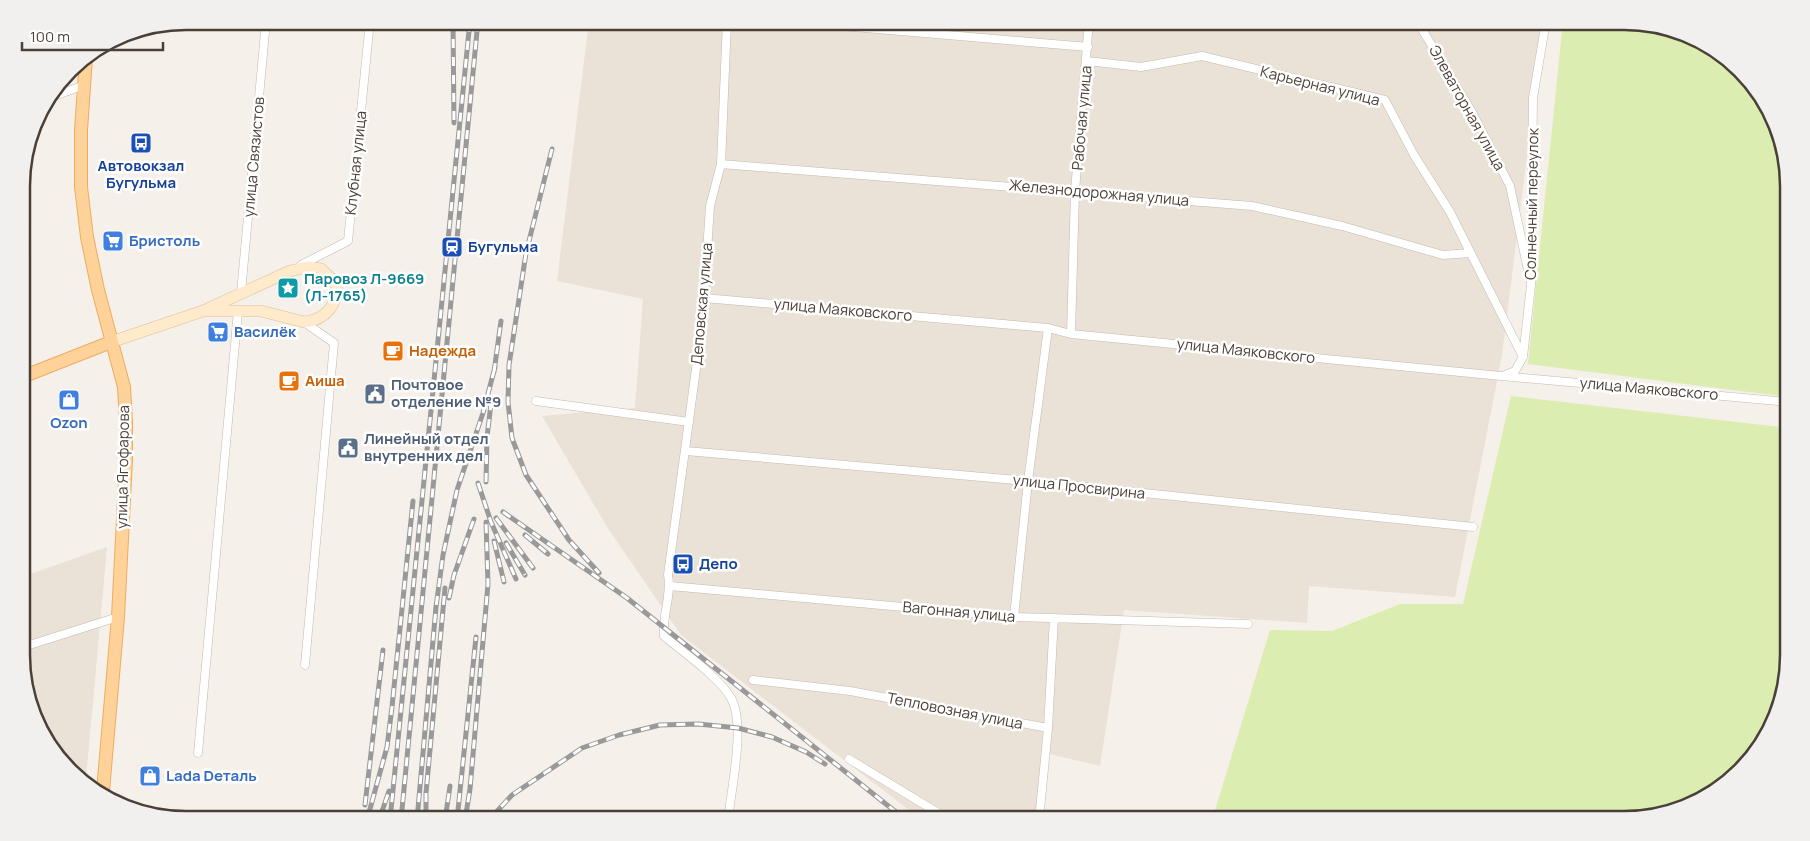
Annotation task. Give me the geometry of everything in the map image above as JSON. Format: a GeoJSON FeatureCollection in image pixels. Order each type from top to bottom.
{"type":"FeatureCollection","features":[{"type":"Feature","properties":{"kind":"main road","name":"улица Ягофарова"},"geometry":{"type":"LineString","coordinates":[[86,67],[80,130],[81,187],[87,237],[102,308],[124,387],[126,422],[126,460],[118,617],[103,786]]}},
{"type":"Feature","properties":{"kind":"main road"},"geometry":{"type":"LineString","coordinates":[[30,375],[111,342]]}},
{"type":"Feature","properties":{"kind":"street","name":"улица Связистов"},"geometry":{"type":"LineString","coordinates":[[241,293],[265,30]]}},
{"type":"Feature","properties":{"kind":"street","name":"Клубная улица"},"geometry":{"type":"LineString","coordinates":[[290,271],[348,241],[369,30]]}},
{"type":"Feature","properties":{"kind":"street","name":"Деповская улица"},"geometry":{"type":"LineString","coordinates":[[727,30],[721,164],[710,206],[704,298],[686,451],[668,575],[670,586],[663,628],[664,636],[722,686],[732,699],[736,711],[737,742],[729,811]]}},
{"type":"Feature","properties":{"kind":"street"},"geometry":{"type":"LineString","coordinates":[[889,30],[1088,47]]}},
{"type":"Feature","properties":{"kind":"street","name":"Рабочая улица"},"geometry":{"type":"LineString","coordinates":[[1070,334],[1075,191],[1089,30]]}},
{"type":"Feature","properties":{"kind":"street","name":"Элеваторная улица"},"geometry":{"type":"LineString","coordinates":[[1422,30],[1472,112],[1510,186],[1531,285]]}},
{"type":"Feature","properties":{"kind":"street","name":"Солнечный переулок"},"geometry":{"type":"LineString","coordinates":[[1523,358],[1531,285],[1533,98],[1544,30]]}},
{"type":"Feature","properties":{"kind":"street","name":"Карьерная улица"},"geometry":{"type":"LineString","coordinates":[[1087,61],[1140,67],[1202,56],[1385,100],[1414,155],[1450,212],[1523,358]]}},
{"type":"Feature","properties":{"kind":"street"},"geometry":{"type":"LineString","coordinates":[[60,94],[85,85]]}},
{"type":"Feature","properties":{"kind":"street","name":"Железнодорожная улица"},"geometry":{"type":"LineString","coordinates":[[721,164],[1252,206],[1342,226],[1443,256],[1470,253]]}},
{"type":"Feature","properties":{"kind":"street"},"geometry":{"type":"LineString","coordinates":[[111,342],[203,311],[290,271],[308,267],[321,269],[336,283],[336,296],[330,310],[317,320],[304,322]]}},
{"type":"Feature","properties":{"kind":"street","name":"улица Маяковского"},"geometry":{"type":"LineString","coordinates":[[704,298],[1048,328],[1070,334],[1780,401]]}},
{"type":"Feature","properties":{"kind":"street"},"geometry":{"type":"LineString","coordinates":[[203,311],[260,311],[304,322],[334,343],[305,665]]}},
{"type":"Feature","properties":{"kind":"street"},"geometry":{"type":"LineString","coordinates":[[198,753],[238,311]]}},
{"type":"Feature","properties":{"kind":"street"},"geometry":{"type":"LineString","coordinates":[[1014,617],[1028,482],[1048,328]]}},
{"type":"Feature","properties":{"kind":"street"},"geometry":{"type":"LineString","coordinates":[[1502,376],[1515,370],[1523,358]]}},
{"type":"Feature","properties":{"kind":"street"},"geometry":{"type":"LineString","coordinates":[[536,401],[689,422]]}},
{"type":"Feature","properties":{"kind":"street","name":"улица Просвирина"},"geometry":{"type":"LineString","coordinates":[[686,451],[1028,482],[1473,527]]}},
{"type":"Feature","properties":{"kind":"street","name":"Вагонная улица"},"geometry":{"type":"LineString","coordinates":[[670,586],[1014,617],[1248,624]]}},
{"type":"Feature","properties":{"kind":"street"},"geometry":{"type":"LineString","coordinates":[[30,645],[118,617]]}},
{"type":"Feature","properties":{"kind":"street"},"geometry":{"type":"LineString","coordinates":[[1040,811],[1048,728],[1054,618]]}},
{"type":"Feature","properties":{"kind":"street","name":"Тепловозная улица"},"geometry":{"type":"LineString","coordinates":[[753,680],[850,691],[1048,728]]}},
{"type":"Feature","properties":{"kind":"street"},"geometry":{"type":"LineString","coordinates":[[850,759],[935,811]]}},
{"type":"Feature","properties":{"kind":"shaded area"},"geometry":{"type":"Polygon","coordinates":[[[588,30],[1543,30],[1502,355],[1455,597],[1309,586],[1307,623],[1124,610],[1100,766],[1045,753],[1040,811],[910,811],[681,635],[607,527],[542,416],[635,408],[643,299],[557,281],[588,30]]]}},
{"type":"Feature","properties":{"kind":"shaded area"},"geometry":{"type":"Polygon","coordinates":[[[107,547],[86,775],[62,750],[51,733],[35,695],[30,655],[30,574],[107,547]]]}},
{"type":"Feature","properties":{"kind":"green space"},"geometry":{"type":"Polygon","coordinates":[[[1562,30],[1644,31],[1664,35],[1702,51],[1719,62],[1748,91],[1768,126],[1775,146],[1780,186],[1780,396],[1528,364],[1562,30]]]}},
{"type":"Feature","properties":{"kind":"green space"},"geometry":{"type":"Polygon","coordinates":[[[1511,396],[1780,427],[1779,675],[1775,695],[1759,733],[1748,750],[1719,779],[1684,799],[1664,806],[1634,811],[1215,811],[1270,630],[1332,631],[1400,604],[1463,604],[1511,396]]]}},
{"type":"Feature","properties":{"kind":"railway"},"geometry":{"type":"LineString","coordinates":[[453,30],[454,123]]}},
{"type":"Feature","properties":{"kind":"railway"},"geometry":{"type":"LineString","coordinates":[[391,811],[469,30]]}},
{"type":"Feature","properties":{"kind":"railway"},"geometry":{"type":"LineString","coordinates":[[402,811],[477,30]]}},
{"type":"Feature","properties":{"kind":"railway"},"geometry":{"type":"LineString","coordinates":[[552,149],[526,253],[509,365],[508,402],[512,438],[526,475],[569,540],[599,573]]}},
{"type":"Feature","properties":{"kind":"railway"},"geometry":{"type":"LineString","coordinates":[[494,372],[501,321]]}},
{"type":"Feature","properties":{"kind":"railway"},"geometry":{"type":"LineString","coordinates":[[418,811],[436,607],[443,555],[457,490],[483,413],[495,367]]}},
{"type":"Feature","properties":{"kind":"railway"},"geometry":{"type":"LineString","coordinates":[[486,482],[487,437],[491,404]]}},
{"type":"Feature","properties":{"kind":"railway"},"geometry":{"type":"LineString","coordinates":[[478,483],[491,522],[516,579]]}},
{"type":"Feature","properties":{"kind":"railway"},"geometry":{"type":"LineString","coordinates":[[369,811],[387,747],[413,501]]}},
{"type":"Feature","properties":{"kind":"railway"},"geometry":{"type":"LineString","coordinates":[[503,512],[627,598],[895,811]]}},
{"type":"Feature","properties":{"kind":"railway"},"geometry":{"type":"LineString","coordinates":[[496,518],[533,568]]}},
{"type":"Feature","properties":{"kind":"railway"},"geometry":{"type":"LineString","coordinates":[[449,598],[454,575],[474,519]]}},
{"type":"Feature","properties":{"kind":"railway"},"geometry":{"type":"LineString","coordinates":[[466,811],[488,584],[486,522]]}},
{"type":"Feature","properties":{"kind":"railway"},"geometry":{"type":"LineString","coordinates":[[525,535],[548,554]]}},
{"type":"Feature","properties":{"kind":"railway"},"geometry":{"type":"LineString","coordinates":[[494,541],[504,582]]}},
{"type":"Feature","properties":{"kind":"railway"},"geometry":{"type":"LineString","coordinates":[[506,543],[525,575]]}},
{"type":"Feature","properties":{"kind":"railway"},"geometry":{"type":"LineString","coordinates":[[426,811],[426,793],[445,588]]}},
{"type":"Feature","properties":{"kind":"railway"},"geometry":{"type":"LineString","coordinates":[[458,811],[476,637]]}},
{"type":"Feature","properties":{"kind":"railway"},"geometry":{"type":"LineString","coordinates":[[365,805],[383,650]]}},
{"type":"Feature","properties":{"kind":"railway"},"geometry":{"type":"LineString","coordinates":[[497,811],[512,795],[582,748],[619,735],[660,725],[698,724],[738,728],[772,737],[806,752],[825,764]]}},
{"type":"Feature","properties":{"kind":"railway"},"geometry":{"type":"LineString","coordinates":[[446,811],[450,786]]}},
{"type":"Feature","properties":{"kind":"railway"},"geometry":{"type":"LineString","coordinates":[[382,811],[389,791]]}},
{"type":"Feature","properties":{"kind":"place","name":"Автовокзал Бугульма"},"geometry":{"type":"Point","coordinates":[141,143]}},
{"type":"Feature","properties":{"kind":"place","name":"Бристоль"},"geometry":{"type":"Point","coordinates":[113,241]}},
{"type":"Feature","properties":{"kind":"place","name":"Бугульма"},"geometry":{"type":"Point","coordinates":[452,247]}},
{"type":"Feature","properties":{"kind":"place","name":"Паровоз Л-9669 (Л-1765)"},"geometry":{"type":"Point","coordinates":[288,288]}},
{"type":"Feature","properties":{"kind":"place","name":"Василёк"},"geometry":{"type":"Point","coordinates":[218,332]}},
{"type":"Feature","properties":{"kind":"place","name":"Надежда"},"geometry":{"type":"Point","coordinates":[393,351]}},
{"type":"Feature","properties":{"kind":"place","name":"Аиша"},"geometry":{"type":"Point","coordinates":[289,381]}},
{"type":"Feature","properties":{"kind":"place","name":"Почтовое отделение №9"},"geometry":{"type":"Point","coordinates":[375,394]}},
{"type":"Feature","properties":{"kind":"place","name":"Ozon"},"geometry":{"type":"Point","coordinates":[69,400]}},
{"type":"Feature","properties":{"kind":"place","name":"Линейный отдел внутренних дел"},"geometry":{"type":"Point","coordinates":[348,448]}},
{"type":"Feature","properties":{"kind":"place","name":"Депо"},"geometry":{"type":"Point","coordinates":[683,564]}},
{"type":"Feature","properties":{"kind":"place","name":"Lada Dеталь"},"geometry":{"type":"Point","coordinates":[150,776]}}]}
